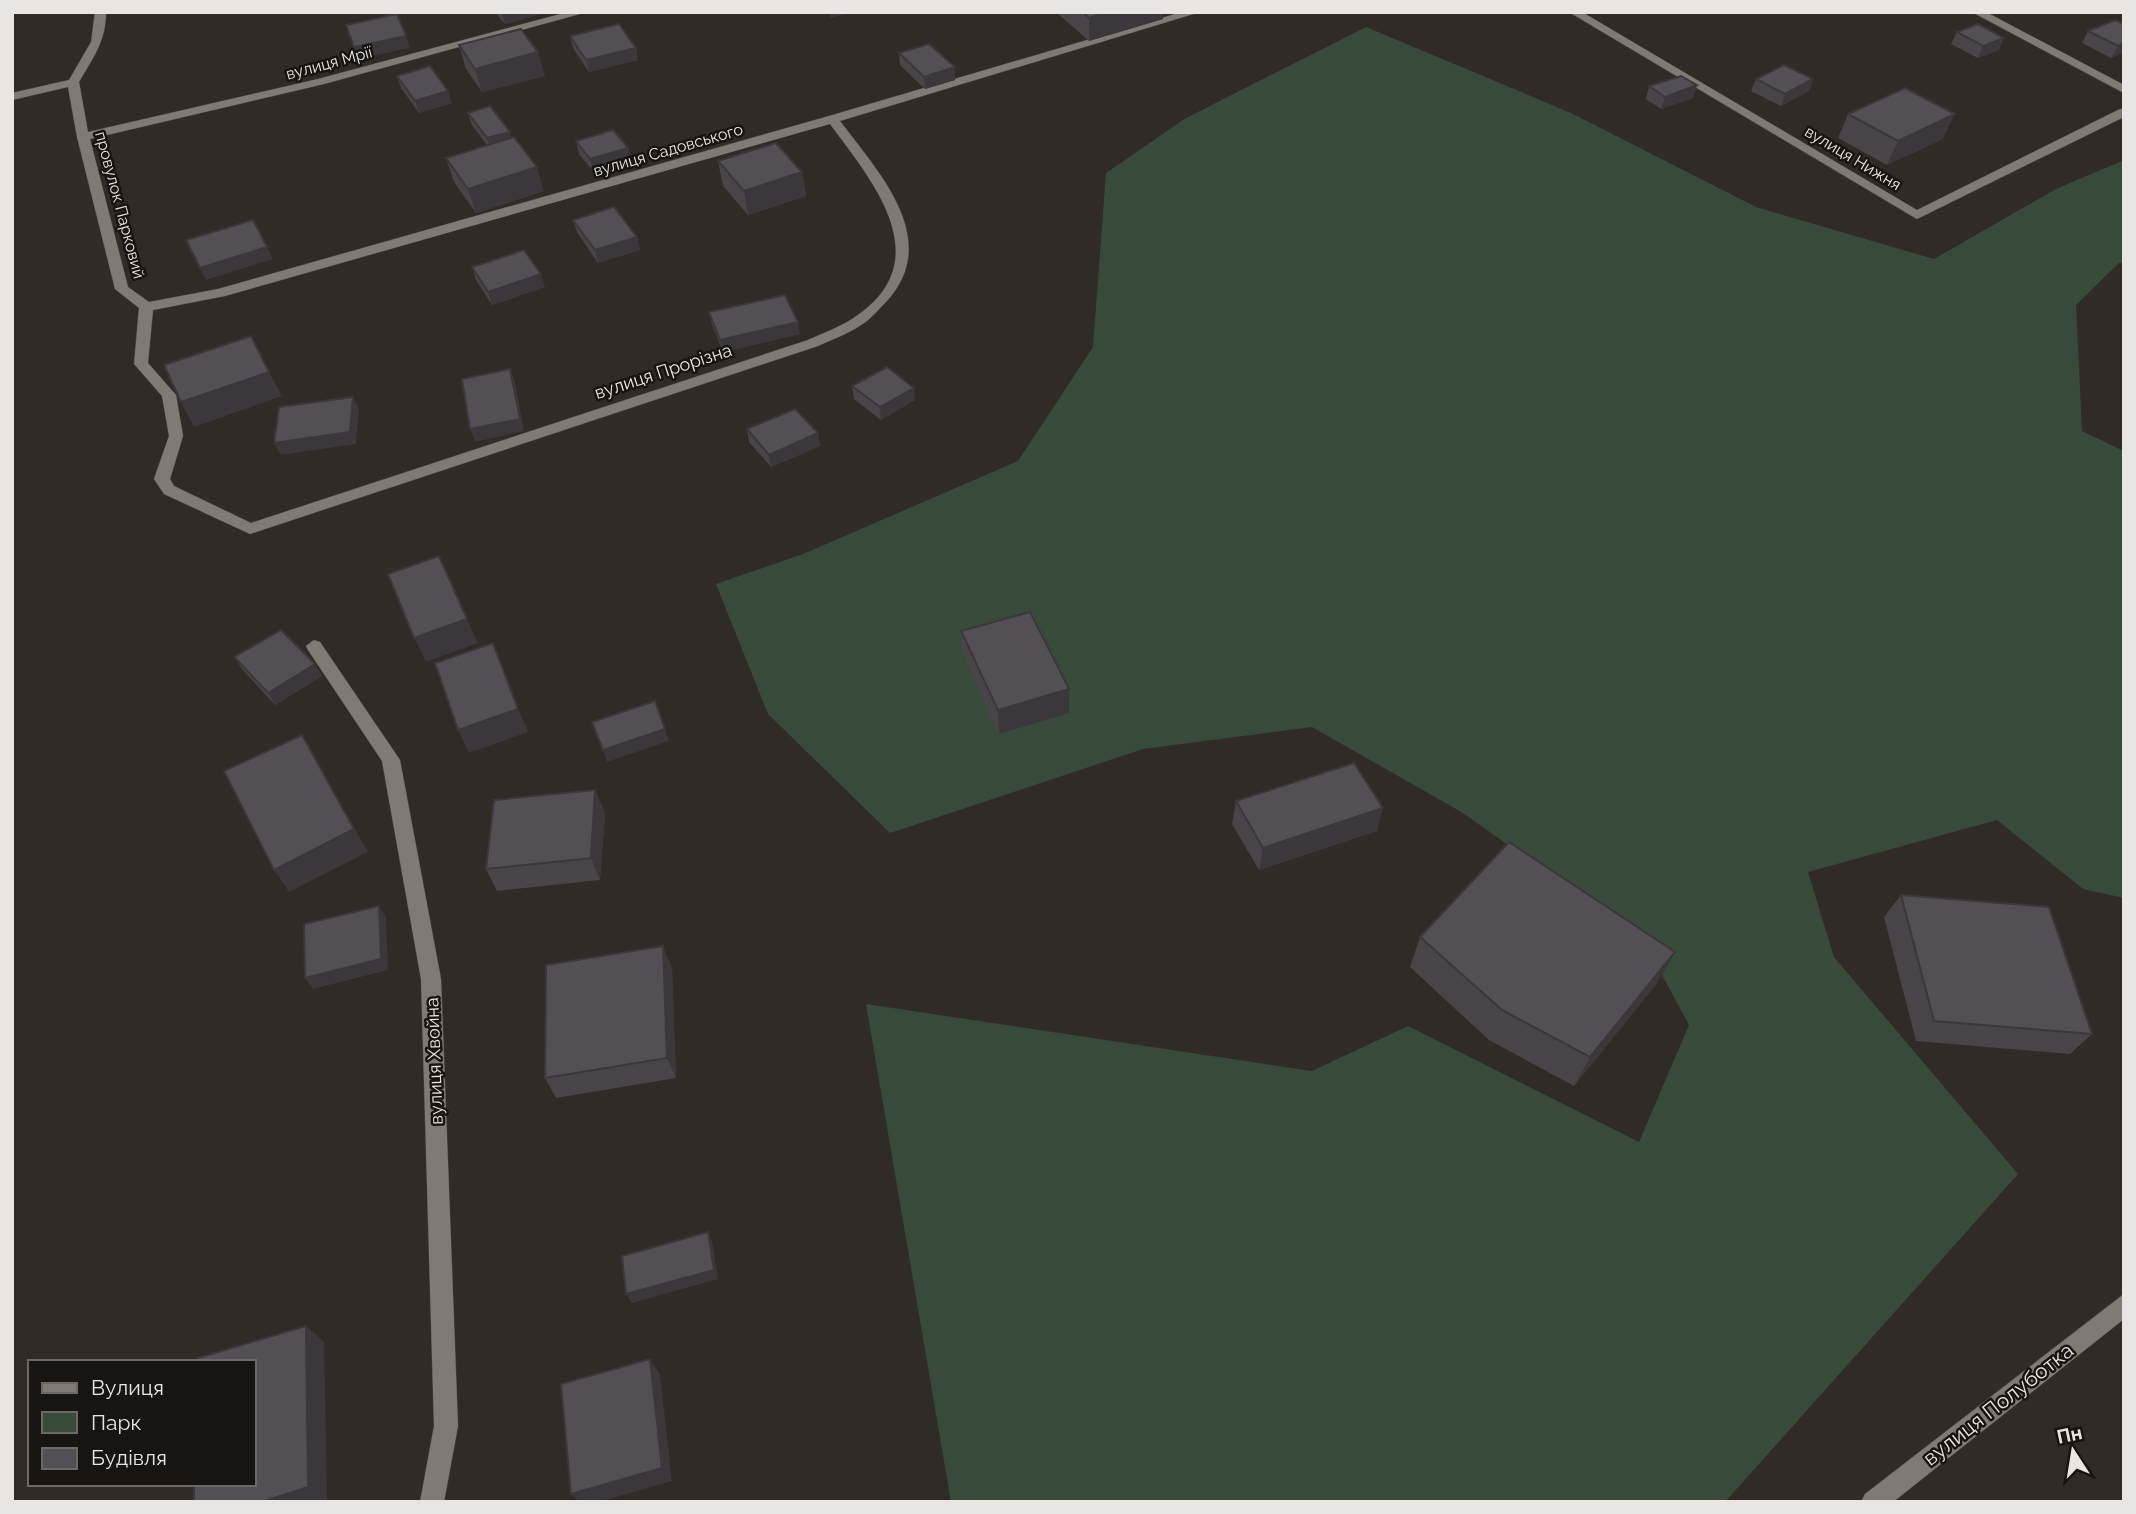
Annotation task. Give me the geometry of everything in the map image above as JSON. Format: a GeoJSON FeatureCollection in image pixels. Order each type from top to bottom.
{"type":"FeatureCollection","features":[{"type":"Feature","properties":{"kind":"street"},"geometry":{"type":"LineString","coordinates":[[12,97],[73,82],[98,44],[102,33],[100,12]]}},
{"type":"Feature","properties":{"kind":"street","name":"вулиця Мрії"},"geometry":{"type":"LineString","coordinates":[[83,137],[296,88],[582,12]]}},
{"type":"Feature","properties":{"kind":"street","name":"вулиця Садовського"},"geometry":{"type":"LineString","coordinates":[[146,307],[220,293],[833,119],[1195,12]]}},
{"type":"Feature","properties":{"kind":"street","name":"вулиця Нижня"},"geometry":{"type":"LineString","coordinates":[[1574,12],[1917,215],[2124,113]]}},
{"type":"Feature","properties":{"kind":"street"},"geometry":{"type":"LineString","coordinates":[[1977,12],[2124,90]]}},
{"type":"Feature","properties":{"kind":"street","name":"провулок Парковий"},"geometry":{"type":"LineString","coordinates":[[73,82],[83,137],[122,289],[146,307]]}},
{"type":"Feature","properties":{"kind":"street","name":"вулиця Прорізна"},"geometry":{"type":"LineString","coordinates":[[146,307],[141,364],[169,395],[176,436],[162,479],[169,490],[250,529],[813,343],[863,318],[891,291],[904,267],[900,223],[892,203],[833,119]]}},
{"type":"Feature","properties":{"kind":"street","name":"вулиця Хвойна"},"geometry":{"type":"LineString","coordinates":[[314,646],[391,760],[431,979],[446,1426],[432,1502]]}},
{"type":"Feature","properties":{"kind":"street","name":"вулиця Полуботка"},"geometry":{"type":"LineString","coordinates":[[1873,1502],[2124,1306]]}},
{"type":"Feature","properties":{"kind":"green space"},"geometry":{"type":"Polygon","coordinates":[[[1366,27],[1571,113],[1756,207],[1934,259],[2056,189],[2124,160],[2124,263],[2119,263],[2076,305],[2082,431],[2124,451],[2124,898],[2083,889],[1997,820],[1808,872],[1834,957],[2018,1174],[1725,1502],[951,1502],[866,1004],[1312,1071],[1408,1026],[1639,1142],[1689,1025],[1644,942],[1463,813],[1312,727],[1143,749],[890,833],[768,714],[716,584],[803,554],[1018,461],[1093,347],[1106,173],[1186,118],[1366,27]]]}},
{"type":"Feature","properties":{"kind":"building"},"geometry":{"type":"Polygon","coordinates":[[[1083,12],[1107,12],[1089,18],[1083,12]]]}},
{"type":"Feature","properties":{"kind":"building"},"geometry":{"type":"Polygon","coordinates":[[[397,14],[406,36],[354,47],[346,25],[397,14]]]}},
{"type":"Feature","properties":{"kind":"building"},"geometry":{"type":"Polygon","coordinates":[[[2115,20],[2124,24],[2124,43],[2118,46],[2088,31],[2115,20]]]}},
{"type":"Feature","properties":{"kind":"building"},"geometry":{"type":"Polygon","coordinates":[[[619,24],[636,48],[586,60],[570,36],[619,24]]]}},
{"type":"Feature","properties":{"kind":"building"},"geometry":{"type":"Polygon","coordinates":[[[1978,24],[2004,38],[1983,46],[1957,32],[1978,24]]]}},
{"type":"Feature","properties":{"kind":"building"},"geometry":{"type":"Polygon","coordinates":[[[521,29],[538,52],[475,69],[459,45],[521,29]]]}},
{"type":"Feature","properties":{"kind":"building"},"geometry":{"type":"Polygon","coordinates":[[[929,44],[955,67],[924,77],[899,53],[929,44]]]}},
{"type":"Feature","properties":{"kind":"building"},"geometry":{"type":"Polygon","coordinates":[[[1784,65],[1813,79],[1785,94],[1756,79],[1784,65]]]}},
{"type":"Feature","properties":{"kind":"building"},"geometry":{"type":"Polygon","coordinates":[[[430,66],[448,91],[415,101],[397,76],[430,66]]]}},
{"type":"Feature","properties":{"kind":"building"},"geometry":{"type":"Polygon","coordinates":[[[1681,76],[1697,85],[1665,97],[1649,86],[1681,76]]]}},
{"type":"Feature","properties":{"kind":"building"},"geometry":{"type":"Polygon","coordinates":[[[1905,88],[1955,114],[1898,141],[1848,114],[1905,88]]]}},
{"type":"Feature","properties":{"kind":"building"},"geometry":{"type":"Polygon","coordinates":[[[490,106],[510,132],[487,138],[468,113],[490,106]]]}},
{"type":"Feature","properties":{"kind":"building"},"geometry":{"type":"Polygon","coordinates":[[[613,130],[628,148],[590,159],[576,141],[613,130]]]}},
{"type":"Feature","properties":{"kind":"building"},"geometry":{"type":"Polygon","coordinates":[[[514,137],[537,167],[468,189],[446,158],[514,137]]]}},
{"type":"Feature","properties":{"kind":"building"},"geometry":{"type":"Polygon","coordinates":[[[776,143],[802,172],[744,191],[718,161],[776,143]]]}},
{"type":"Feature","properties":{"kind":"building"},"geometry":{"type":"Polygon","coordinates":[[[614,207],[637,237],[595,250],[573,220],[614,207]]]}},
{"type":"Feature","properties":{"kind":"building"},"geometry":{"type":"Polygon","coordinates":[[[253,220],[267,247],[200,268],[186,240],[253,220]]]}},
{"type":"Feature","properties":{"kind":"building"},"geometry":{"type":"Polygon","coordinates":[[[524,250],[541,274],[488,292],[472,267],[524,250]]]}},
{"type":"Feature","properties":{"kind":"building"},"geometry":{"type":"Polygon","coordinates":[[[785,295],[798,322],[720,340],[709,312],[785,295]]]}},
{"type":"Feature","properties":{"kind":"building"},"geometry":{"type":"Polygon","coordinates":[[[251,336],[269,372],[181,402],[164,365],[251,336]]]}},
{"type":"Feature","properties":{"kind":"building"},"geometry":{"type":"Polygon","coordinates":[[[887,367],[914,388],[880,407],[852,386],[887,367]]]}},
{"type":"Feature","properties":{"kind":"building"},"geometry":{"type":"Polygon","coordinates":[[[510,369],[520,419],[470,429],[462,379],[510,369]]]}},
{"type":"Feature","properties":{"kind":"building"},"geometry":{"type":"Polygon","coordinates":[[[353,397],[350,432],[274,443],[279,407],[353,397]]]}},
{"type":"Feature","properties":{"kind":"building"},"geometry":{"type":"Polygon","coordinates":[[[795,409],[818,433],[769,455],[747,429],[795,409]]]}},
{"type":"Feature","properties":{"kind":"building"},"geometry":{"type":"Polygon","coordinates":[[[439,556],[467,619],[414,638],[388,574],[439,556]]]}},
{"type":"Feature","properties":{"kind":"building"},"geometry":{"type":"Polygon","coordinates":[[[1030,612],[1069,689],[998,710],[961,631],[1030,612]]]}},
{"type":"Feature","properties":{"kind":"building"},"geometry":{"type":"Polygon","coordinates":[[[281,630],[315,664],[268,693],[234,657],[281,630]]]}},
{"type":"Feature","properties":{"kind":"building"},"geometry":{"type":"Polygon","coordinates":[[[493,643],[518,709],[458,730],[435,663],[493,643]]]}},
{"type":"Feature","properties":{"kind":"building"},"geometry":{"type":"Polygon","coordinates":[[[655,701],[665,729],[603,750],[592,722],[655,701]]]}},
{"type":"Feature","properties":{"kind":"building"},"geometry":{"type":"Polygon","coordinates":[[[302,735],[354,829],[274,870],[224,771],[302,735]]]}},
{"type":"Feature","properties":{"kind":"building"},"geometry":{"type":"Polygon","coordinates":[[[1354,763],[1383,808],[1263,848],[1236,801],[1354,763]]]}},
{"type":"Feature","properties":{"kind":"building"},"geometry":{"type":"Polygon","coordinates":[[[595,790],[591,858],[486,869],[494,800],[595,790]]]}},
{"type":"Feature","properties":{"kind":"building"},"geometry":{"type":"Polygon","coordinates":[[[1509,842],[1675,952],[1590,1057],[1502,1010],[1420,937],[1509,842]]]}},
{"type":"Feature","properties":{"kind":"building"},"geometry":{"type":"Polygon","coordinates":[[[1901,895],[2049,907],[2092,1034],[1934,1021],[1901,895]]]}},
{"type":"Feature","properties":{"kind":"building"},"geometry":{"type":"Polygon","coordinates":[[[379,906],[381,959],[305,978],[304,924],[379,906]]]}},
{"type":"Feature","properties":{"kind":"building"},"geometry":{"type":"Polygon","coordinates":[[[663,946],[667,1058],[545,1078],[546,965],[663,946]]]}},
{"type":"Feature","properties":{"kind":"building"},"geometry":{"type":"Polygon","coordinates":[[[708,1232],[714,1270],[626,1294],[622,1256],[708,1232]]]}},
{"type":"Feature","properties":{"kind":"building"},"geometry":{"type":"Polygon","coordinates":[[[306,1326],[308,1487],[261,1502],[194,1502],[194,1486],[256,1486],[256,1360],[198,1358],[306,1326]]]}},
{"type":"Feature","properties":{"kind":"building"},"geometry":{"type":"Polygon","coordinates":[[[650,1359],[662,1468],[571,1494],[561,1384],[650,1359]]]}}]}
